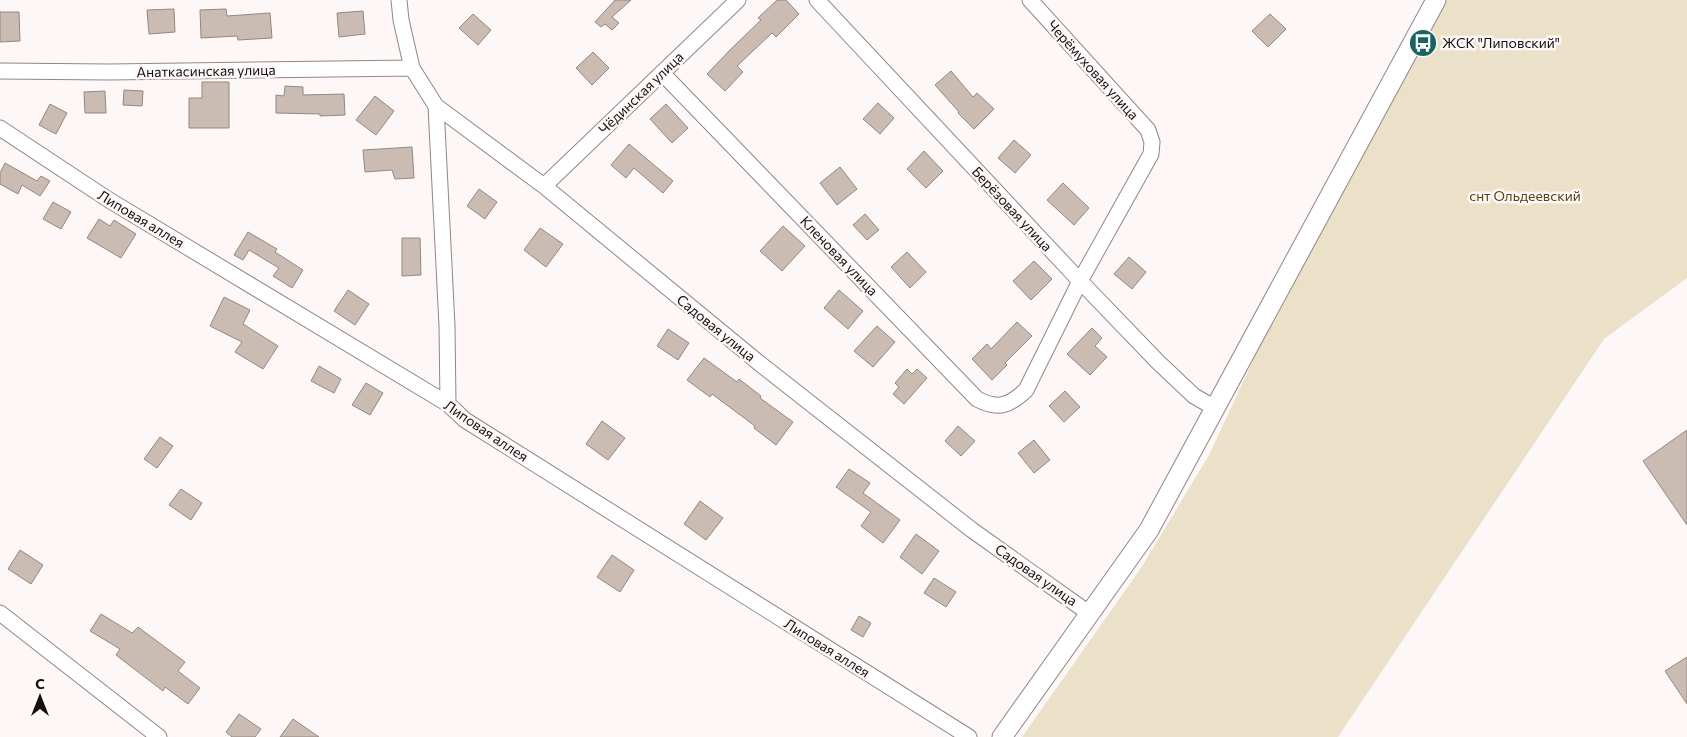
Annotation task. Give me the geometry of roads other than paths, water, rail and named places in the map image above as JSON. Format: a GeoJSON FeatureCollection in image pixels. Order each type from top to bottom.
{"type":"FeatureCollection","features":[{"type":"Feature","properties":{"kind":"street","name":"Садовая улица"},"geometry":{"type":"LineString","coordinates":[[399,0],[401,20],[412,68],[436,106],[544,186],[759,363],[964,524],[1090,614]]}},
{"type":"Feature","properties":{"kind":"street","name":"Чёдинская улица"},"geometry":{"type":"LineString","coordinates":[[544,186],[738,0]]}},
{"type":"Feature","properties":{"kind":"street","name":"Берёзовая улица"},"geometry":{"type":"LineString","coordinates":[[817,0],[1080,282],[1158,362],[1194,396],[1215,408]]}},
{"type":"Feature","properties":{"kind":"street","name":"Черёмуховая улица"},"geometry":{"type":"LineString","coordinates":[[1030,0],[1148,130],[1152,142],[1151,154],[1080,282]]}},
{"type":"Feature","properties":{"kind":"street"},"geometry":{"type":"LineString","coordinates":[[1002,737],[1149,530],[1436,0]]}},
{"type":"Feature","properties":{"kind":"street","name":"Анаткасинская улица"},"geometry":{"type":"LineString","coordinates":[[0,71],[110,72],[412,68]]}},
{"type":"Feature","properties":{"kind":"street","name":"Кленовая улица"},"geometry":{"type":"LineString","coordinates":[[662,73],[977,399],[988,404],[1000,406],[1014,402],[1026,390],[1080,282]]}},
{"type":"Feature","properties":{"kind":"street"},"geometry":{"type":"LineString","coordinates":[[436,106],[447,326],[448,404]]}},
{"type":"Feature","properties":{"kind":"street","name":"Липовая аллея"},"geometry":{"type":"LineString","coordinates":[[0,128],[109,200],[448,404],[473,425],[969,737]]}},
{"type":"Feature","properties":{"kind":"street"},"geometry":{"type":"LineString","coordinates":[[0,613],[159,737]]}},
{"type":"Feature","properties":{"kind":"place","name":"ЖСК \"Липовский\""},"geometry":{"type":"Point","coordinates":[1423,43]}},
{"type":"Feature","properties":{"kind":"park label","name":"снт Ольдеевский"},"geometry":{"type":"Point","coordinates":[1525,196]}}]}
